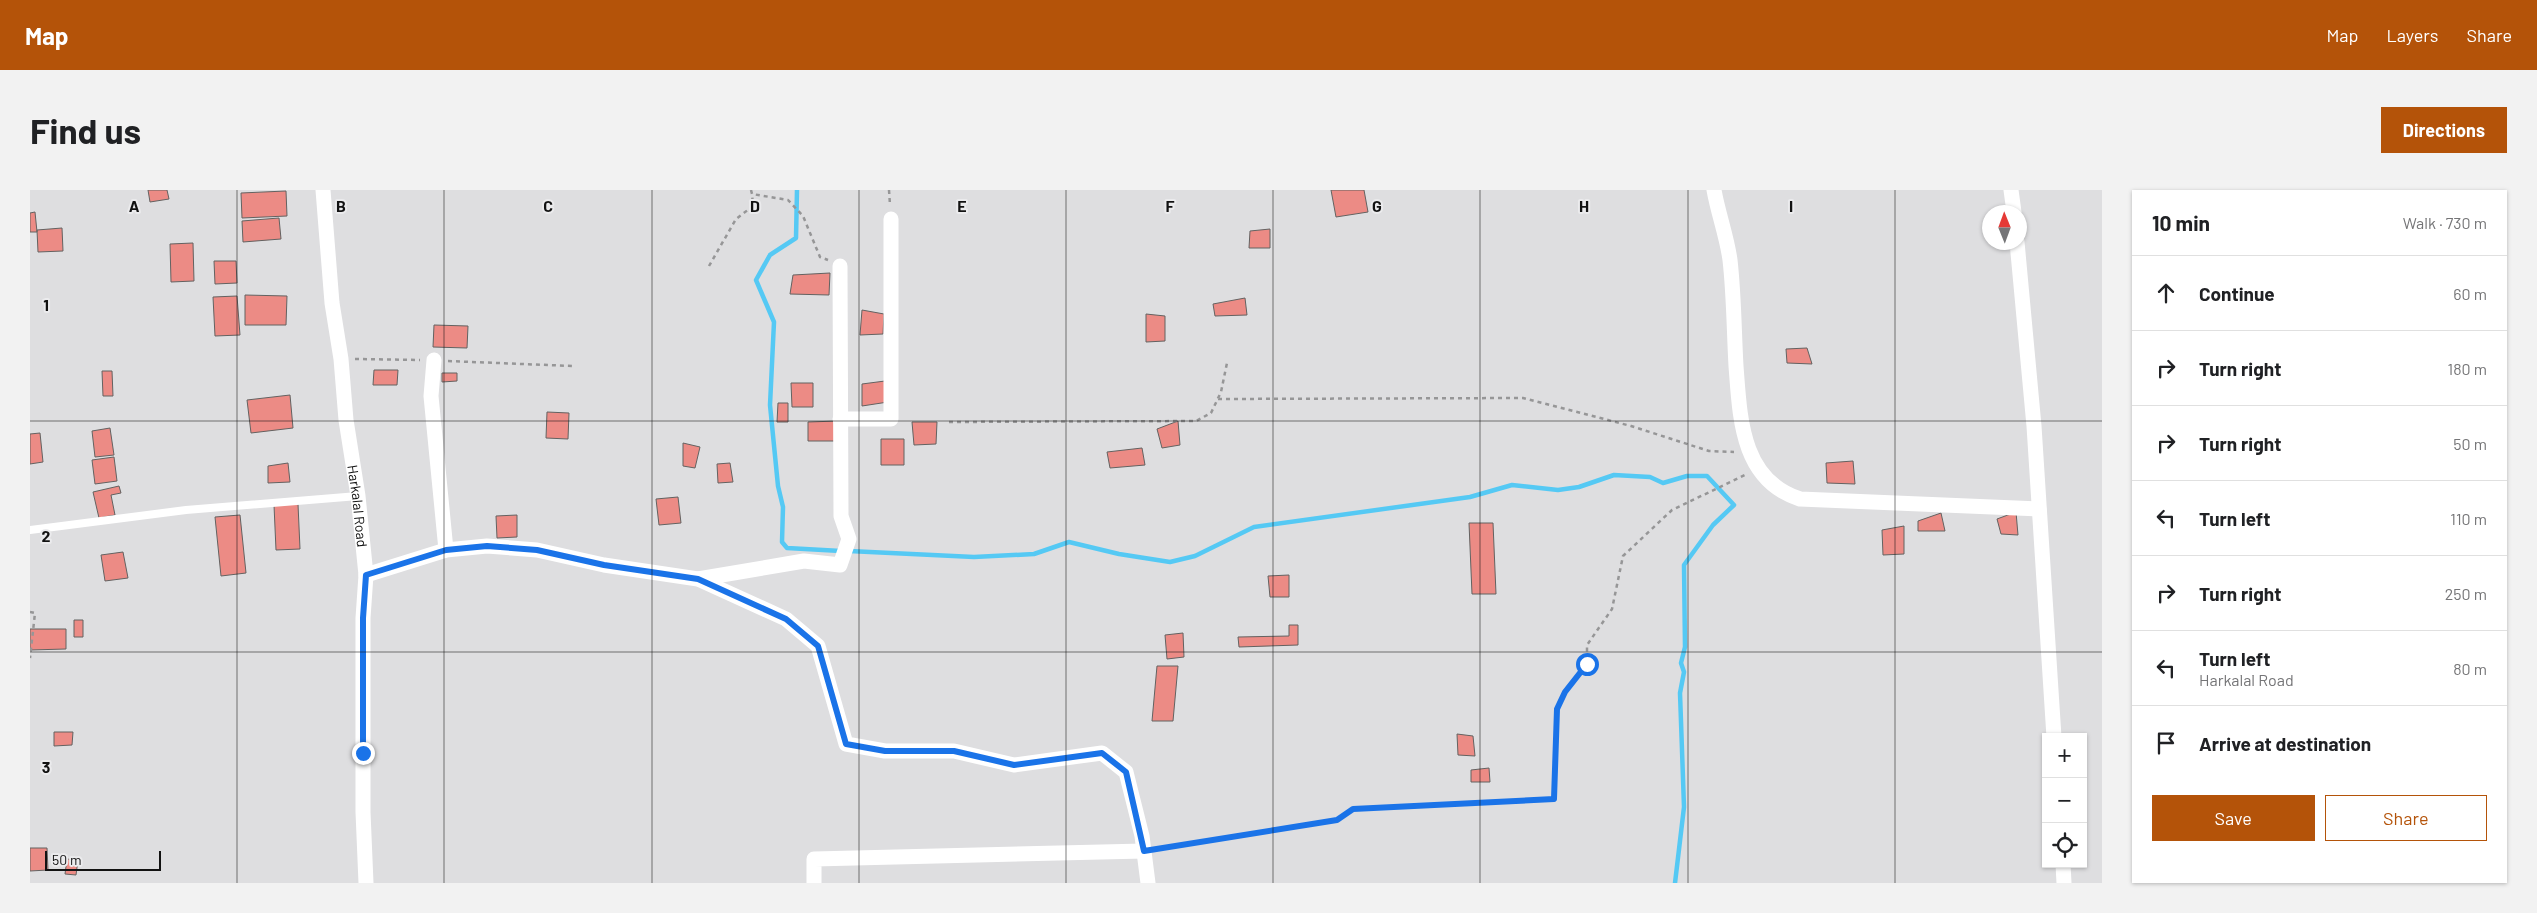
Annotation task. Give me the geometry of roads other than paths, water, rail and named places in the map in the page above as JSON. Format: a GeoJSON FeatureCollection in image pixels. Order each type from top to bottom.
{"type":"FeatureCollection","features":[{"type":"Feature","properties":{"kind":"street","name":"Harkalal Road"},"geometry":{"type":"LineString","coordinates":[[324,190],[332,303],[341,359],[346,420],[358,496],[366,575],[363,618],[363,812],[366,883]]}},
{"type":"Feature","properties":{"kind":"street"},"geometry":{"type":"LineString","coordinates":[[1714,190],[1730,259],[1740,423],[1758,469],[1774,487],[1787,495],[1800,499],[2039,510]]}},
{"type":"Feature","properties":{"kind":"street"},"geometry":{"type":"LineString","coordinates":[[2012,190],[2013,205]]}},
{"type":"Feature","properties":{"kind":"street"},"geometry":{"type":"LineString","coordinates":[[840,419],[891,419],[891,219]]}},
{"type":"Feature","properties":{"kind":"street"},"geometry":{"type":"LineString","coordinates":[[2018,250],[2034,426],[2054,733]]}},
{"type":"Feature","properties":{"kind":"street"},"geometry":{"type":"LineString","coordinates":[[698,579],[804,561],[840,565],[850,539],[841,516],[840,266]]}},
{"type":"Feature","properties":{"kind":"street"},"geometry":{"type":"LineString","coordinates":[[434,360],[431,396],[446,550]]}},
{"type":"Feature","properties":{"kind":"street"},"geometry":{"type":"LineString","coordinates":[[366,575],[446,550],[487,546],[537,550],[604,565],[698,579],[786,619],[818,646],[846,744],[885,751],[954,751],[1014,765],[1102,753],[1126,772],[1144,851],[1148,883]]}},
{"type":"Feature","properties":{"kind":"street"},"geometry":{"type":"LineString","coordinates":[[814,883],[814,859],[1144,851]]}},
{"type":"Feature","properties":{"kind":"street"},"geometry":{"type":"LineString","coordinates":[[2063,868],[2064,883]]}},
{"type":"Feature","properties":{"kind":"lane"},"geometry":{"type":"LineString","coordinates":[[30,530],[186,510],[358,496]]}},
{"type":"Feature","properties":{"kind":"waterway"},"geometry":{"type":"LineString","coordinates":[[797,190],[796,238],[770,255],[756,280],[774,322],[770,405],[778,486],[783,507],[782,542],[787,548],[841,551]]}},
{"type":"Feature","properties":{"kind":"waterway"},"geometry":{"type":"LineString","coordinates":[[849,551],[974,557],[1034,554],[1069,542],[1119,554],[1170,562],[1195,556],[1254,527],[1470,497],[1512,485],[1558,490],[1579,487],[1614,475],[1650,477],[1663,483],[1687,476],[1707,476],[1734,505],[1713,525],[1684,565],[1685,647],[1681,663],[1684,672],[1680,693],[1684,807],[1675,883]]}}]}
